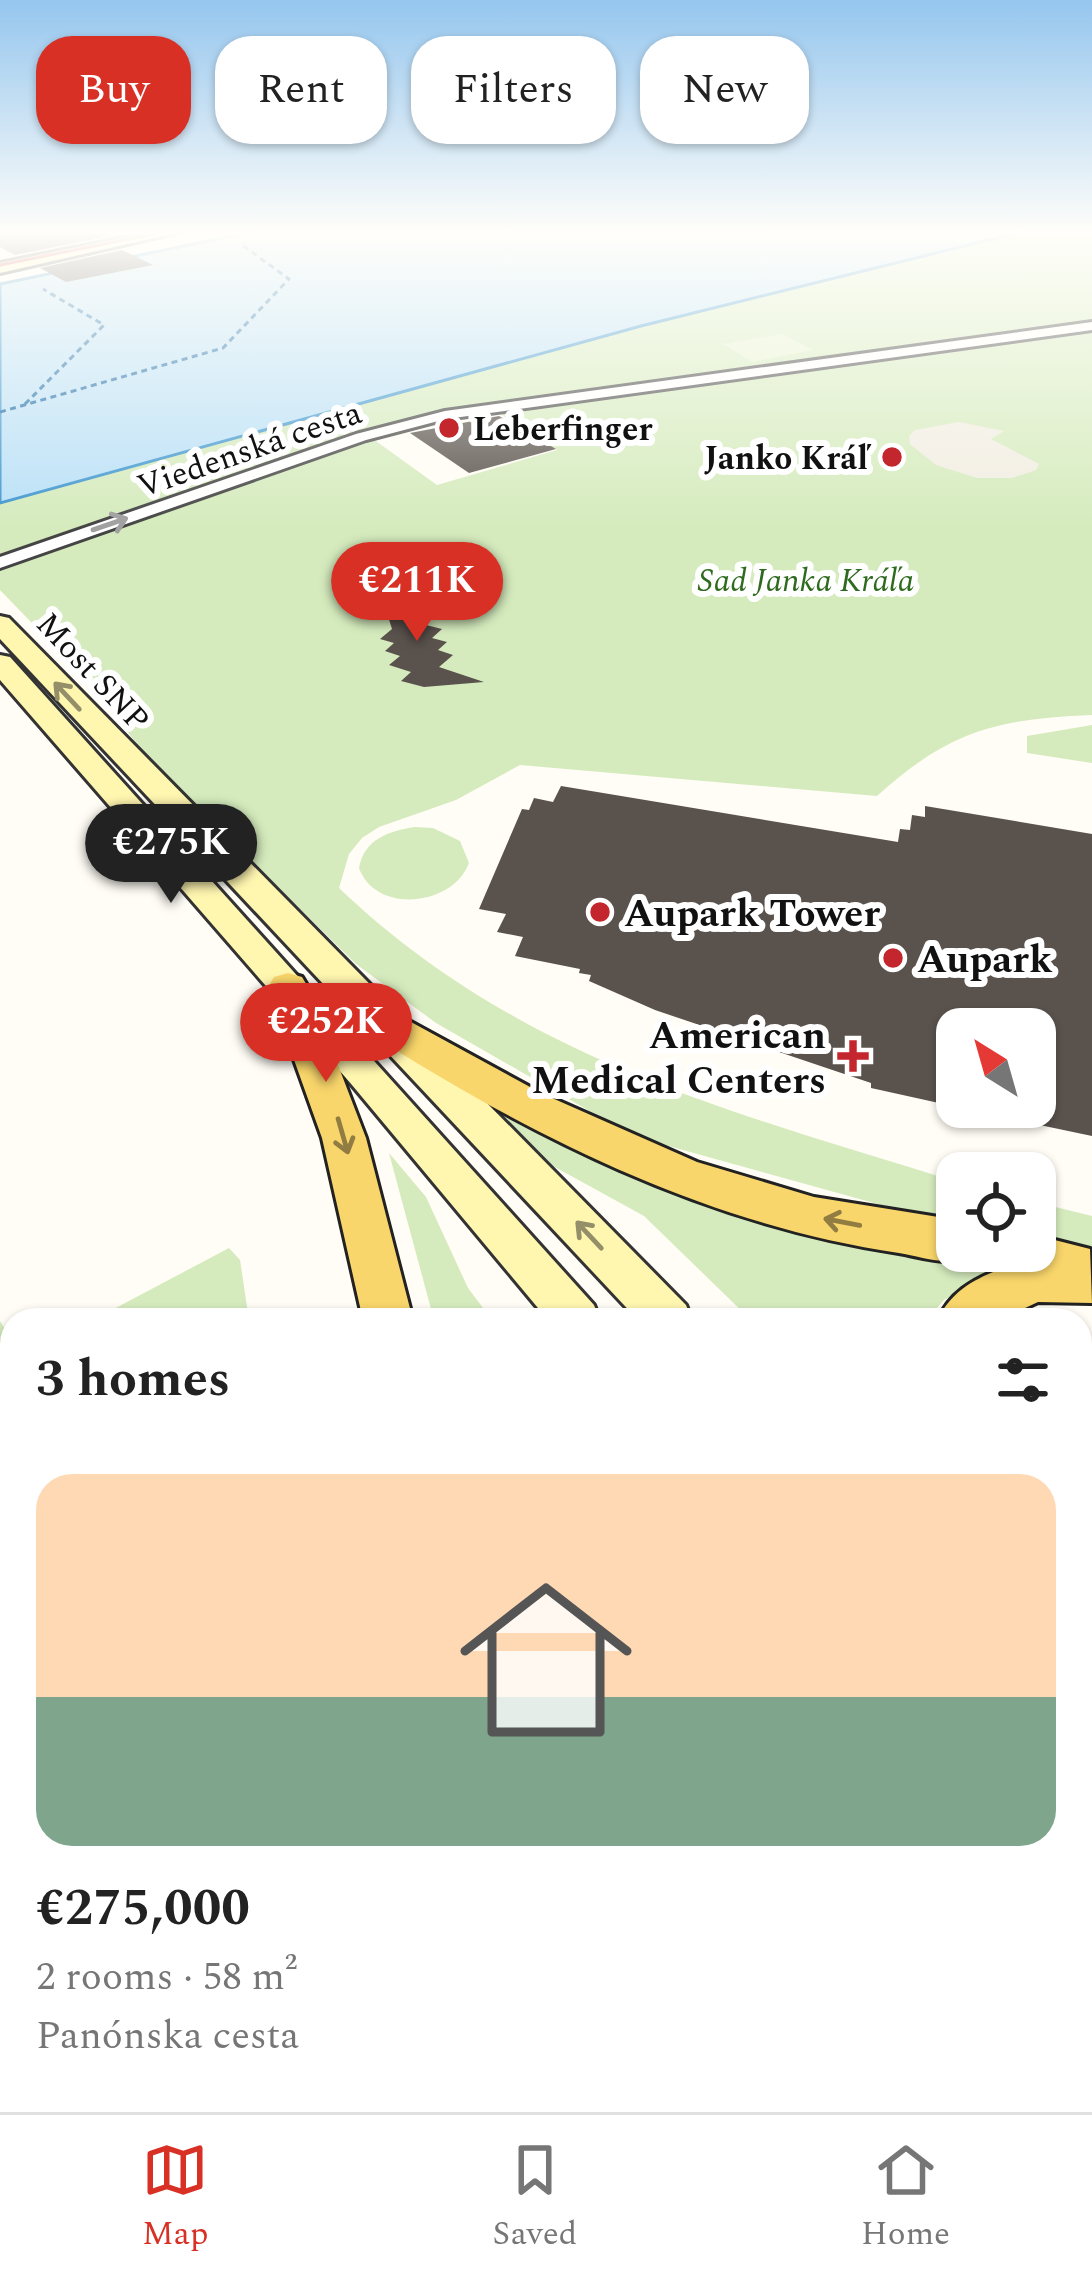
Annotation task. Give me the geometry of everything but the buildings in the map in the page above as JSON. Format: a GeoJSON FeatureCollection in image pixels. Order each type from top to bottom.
{"type":"FeatureCollection","features":[{"type":"Feature","properties":{"kind":"main road","name":"Most SNP"},"geometry":{"type":"LineString","coordinates":[[0,624],[120,773]]}},
{"type":"Feature","properties":{"kind":"main road","name":"Most SNP"},"geometry":{"type":"LineString","coordinates":[[0,664],[120,773]]}},
{"type":"Feature","properties":{"kind":"main road"},"geometry":{"type":"LineString","coordinates":[[120,773],[288,987],[567,1308]]}},
{"type":"Feature","properties":{"kind":"main road"},"geometry":{"type":"LineString","coordinates":[[120,773],[378,1019],[657,1308]]}},
{"type":"Feature","properties":{"kind":"main road"},"geometry":{"type":"LineString","coordinates":[[288,987],[344,1138],[385,1308]]}},
{"type":"Feature","properties":{"kind":"main road"},"geometry":{"type":"LineString","coordinates":[[378,1019],[522,1106],[650,1166],[796,1213],[936,1237]]}},
{"type":"Feature","properties":{"kind":"main road"},"geometry":{"type":"LineString","coordinates":[[1056,1261],[1092,1268]]}},
{"type":"Feature","properties":{"kind":"main road"},"geometry":{"type":"LineString","coordinates":[[980,1308],[1011,1286],[1050,1277],[1092,1281]]}},
{"type":"Feature","properties":{"kind":"street","name":"Viedenská cesta"},"geometry":{"type":"LineString","coordinates":[[0,563],[361,436],[445,415],[1059,331]]}},
{"type":"Feature","properties":{"kind":"green space"},"geometry":{"type":"Polygon","coordinates":[[[624,331],[1023,331],[434,412],[364,429],[0,554],[0,503],[624,331]]]}},
{"type":"Feature","properties":{"kind":"green space","name":"Sad Janka Kráľa"},"geometry":{"type":"Polygon","coordinates":[[[1092,331],[1092,715],[1029,720],[976,732],[928,756],[877,796],[520,765],[456,800],[379,827],[362,838],[349,854],[339,888],[407,947],[479,996],[553,1037],[708,1103],[936,1176],[936,1220],[665,1145],[593,1113],[436,1023],[356,964],[150,761],[91,684],[0,590],[0,568],[373,439],[437,485],[557,450],[494,410],[1092,331]]]}},
{"type":"Feature","properties":{"kind":"green space"},"geometry":{"type":"Polygon","coordinates":[[[782,334],[813,350],[752,362],[723,344],[782,334]]]}},
{"type":"Feature","properties":{"kind":"green space"},"geometry":{"type":"Polygon","coordinates":[[[1092,725],[1092,763],[1027,753],[1027,736],[1092,725]]]}},
{"type":"Feature","properties":{"kind":"green space"},"geometry":{"type":"Polygon","coordinates":[[[415,827],[433,828],[460,841],[469,863],[447,889],[432,896],[397,898],[381,893],[359,868],[366,850],[379,838],[415,827]]]}},
{"type":"Feature","properties":{"kind":"green space"},"geometry":{"type":"Polygon","coordinates":[[[494,1106],[890,1249],[936,1259],[936,1272],[995,1272],[937,1308],[739,1308],[644,1216],[553,1166],[494,1106]]]}},
{"type":"Feature","properties":{"kind":"green space"},"geometry":{"type":"Polygon","coordinates":[[[389,1153],[426,1197],[468,1288],[483,1308],[431,1308],[389,1153]]]}},
{"type":"Feature","properties":{"kind":"green space"},"geometry":{"type":"Polygon","coordinates":[[[1056,1207],[1092,1216],[1092,1254],[1056,1246],[1056,1207]]]}},
{"type":"Feature","properties":{"kind":"green space"},"geometry":{"type":"Polygon","coordinates":[[[229,1248],[240,1260],[247,1308],[116,1308],[229,1248]]]}},
{"type":"Feature","properties":{"kind":"shaded area"},"geometry":{"type":"Polygon","coordinates":[[[959,422],[1004,431],[991,439],[1039,464],[1036,470],[1012,478],[977,478],[936,465],[910,444],[909,436],[915,430],[959,422]]]}},
{"type":"Feature","properties":{"kind":"water"},"geometry":{"type":"Polygon","coordinates":[[[0,331],[624,331],[0,503],[0,331]]]}},
{"type":"Feature","properties":{"kind":"ferry route"},"geometry":{"type":"LineString","coordinates":[[25,404],[98,331]]}},
{"type":"Feature","properties":{"kind":"ferry route"},"geometry":{"type":"LineString","coordinates":[[0,412],[223,348],[240,331]]}},
{"type":"Feature","properties":{"kind":"place","name":"Leberfinger"},"geometry":{"type":"Point","coordinates":[449,428]}},
{"type":"Feature","properties":{"kind":"place","name":"Janko Kráľ"},"geometry":{"type":"Point","coordinates":[892,457]}},
{"type":"Feature","properties":{"kind":"place","name":"Aupark Tower"},"geometry":{"type":"Point","coordinates":[600,912]}},
{"type":"Feature","properties":{"kind":"place","name":"Aupark"},"geometry":{"type":"Point","coordinates":[893,958]}},
{"type":"Feature","properties":{"kind":"place","name":"American Medical Centers"},"geometry":{"type":"Point","coordinates":[853,1056]}}]}
